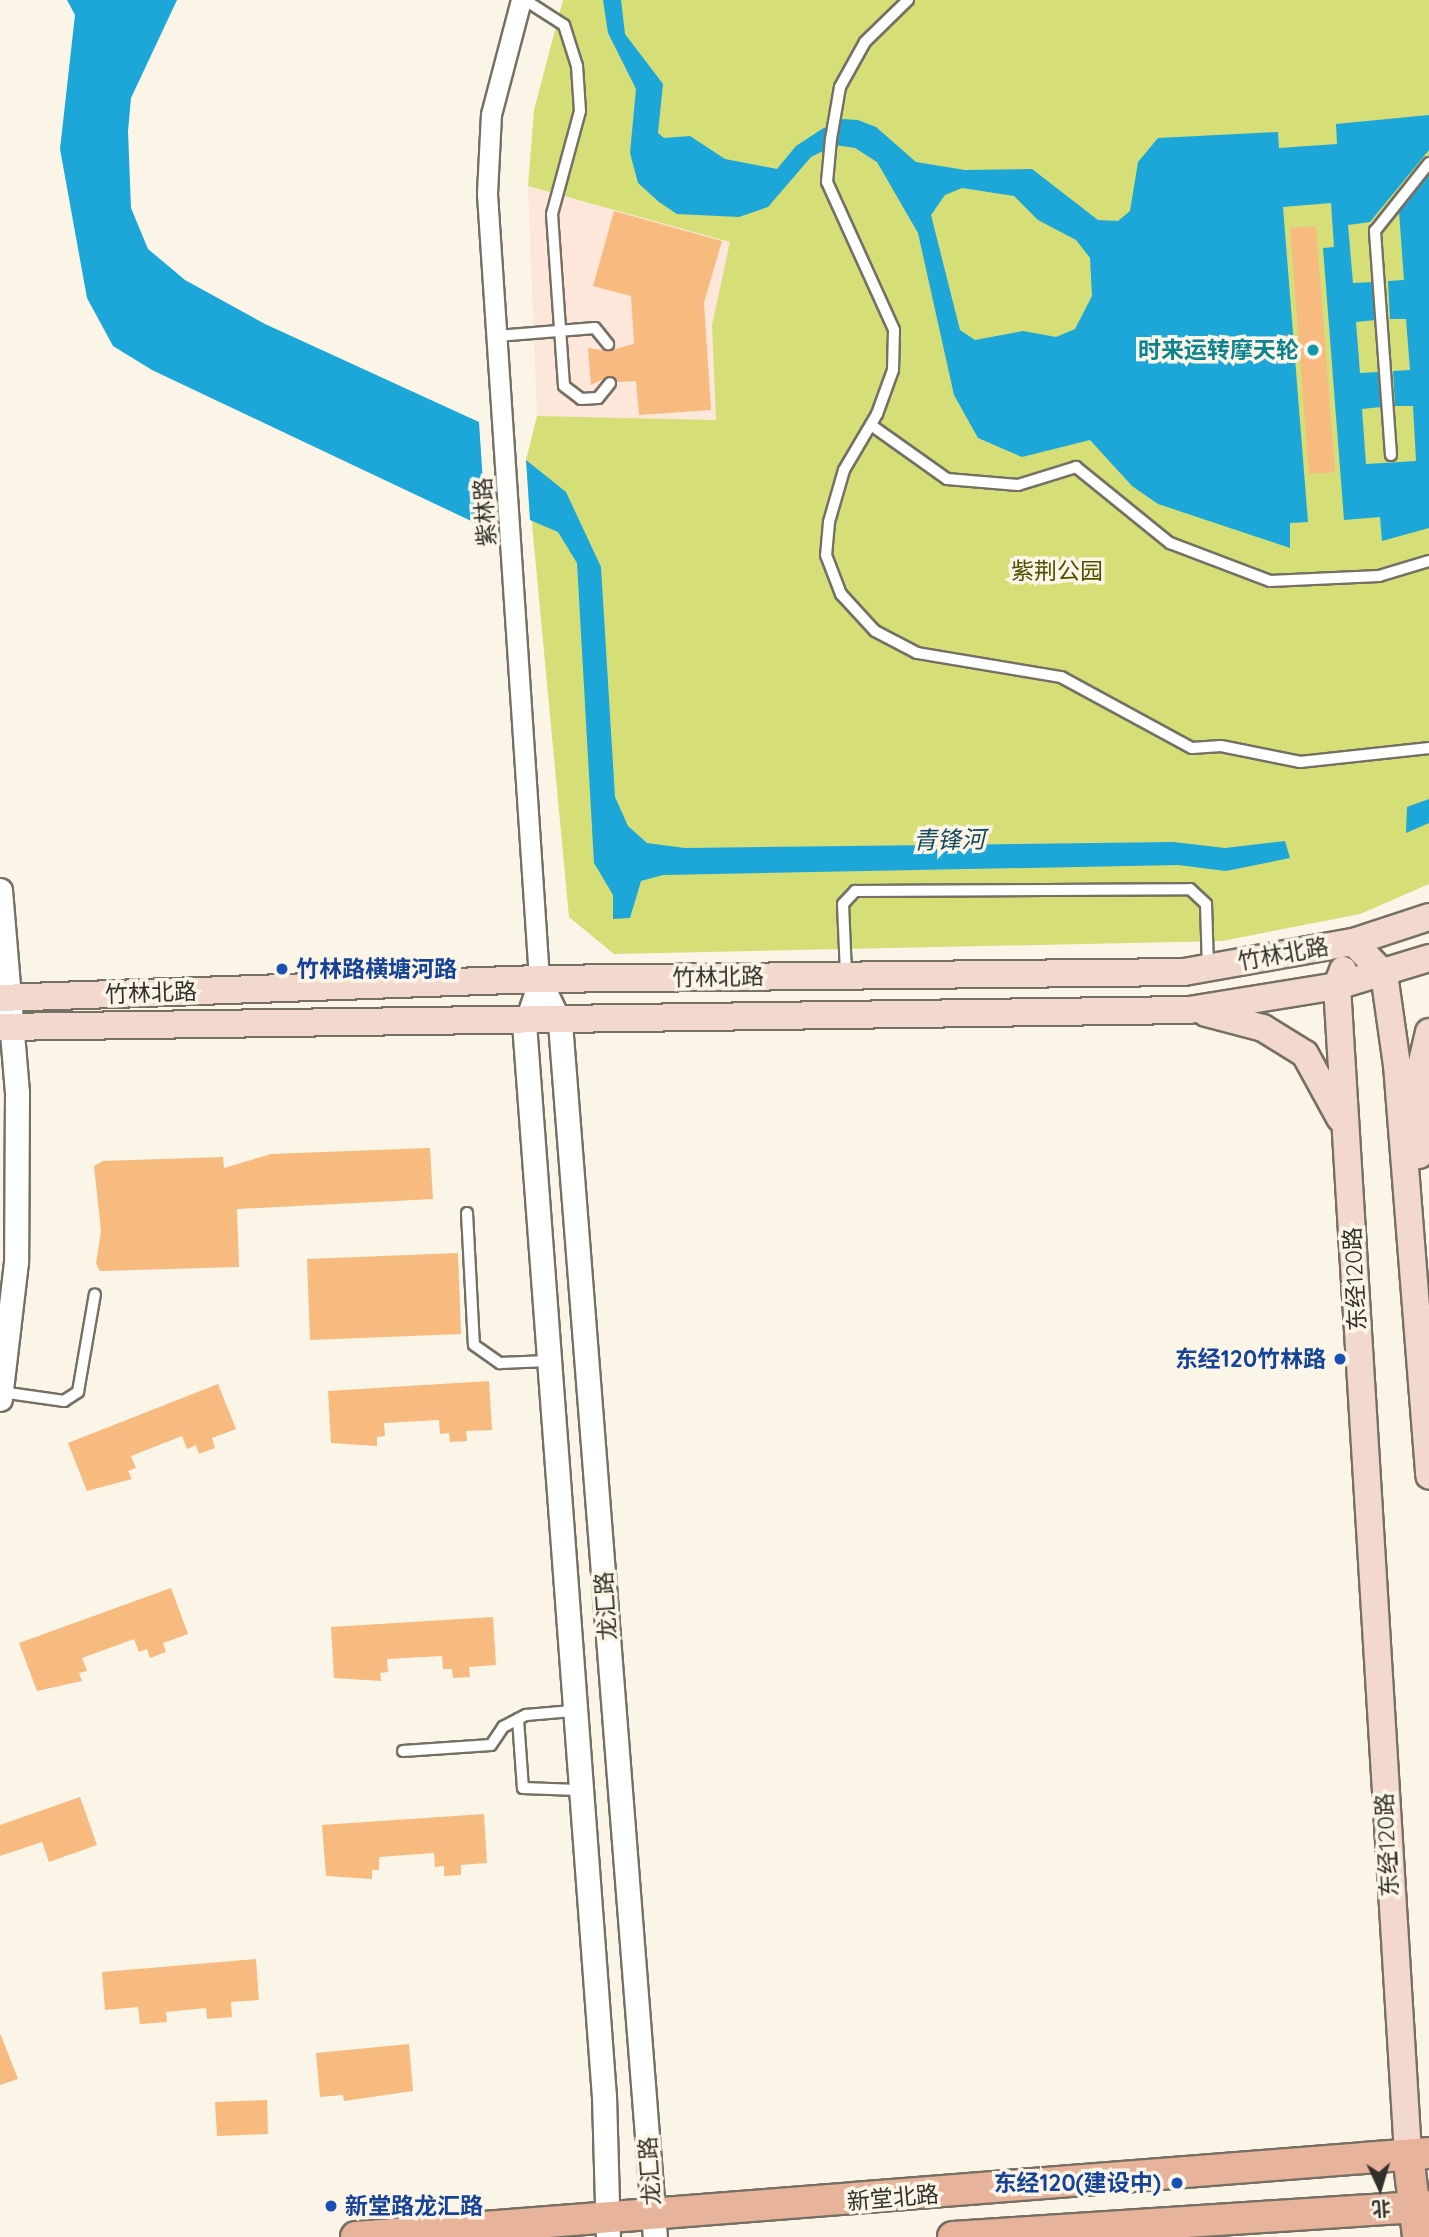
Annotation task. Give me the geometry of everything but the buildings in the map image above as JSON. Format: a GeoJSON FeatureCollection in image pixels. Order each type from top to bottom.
{"type":"FeatureCollection","features":[{"type":"Feature","properties":{"kind":"main road","name":"竹林北路"},"geometry":{"type":"LineString","coordinates":[[5,998],[539,979],[1208,967],[1353,942],[1429,917]]}},
{"type":"Feature","properties":{"kind":"main road"},"geometry":{"type":"LineString","coordinates":[[1353,942],[1384,974],[1397,1065],[1429,1476]]}},
{"type":"Feature","properties":{"kind":"main road","name":"东经120路"},"geometry":{"type":"LineString","coordinates":[[1353,942],[1337,986],[1422,2207],[1418,2237]]}},
{"type":"Feature","properties":{"kind":"main road","name":"竹林北路"},"geometry":{"type":"LineString","coordinates":[[7,1026],[560,1023],[1189,1010],[1337,986],[1384,974],[1429,958]]}},
{"type":"Feature","properties":{"kind":"main road"},"geometry":{"type":"LineString","coordinates":[[1096,1012],[1215,1013],[1262,1028],[1305,1054],[1347,1134]]}},
{"type":"Feature","properties":{"kind":"main road"},"geometry":{"type":"LineString","coordinates":[[1418,1350],[1419,1075],[1429,1032]]}},
{"type":"Feature","properties":{"kind":"main road","name":"新堂北路"},"geometry":{"type":"LineString","coordinates":[[356,2237],[654,2227],[1418,2154]]}},
{"type":"Feature","properties":{"kind":"main road","name":"新堂北路"},"geometry":{"type":"LineString","coordinates":[[953,2237],[1422,2207]]}},
{"type":"Feature","properties":{"kind":"street","name":"紫林路"},"geometry":{"type":"LineString","coordinates":[[523,0],[492,114],[487,236],[497,336],[539,979],[524,1023]]}},
{"type":"Feature","properties":{"kind":"street"},"geometry":{"type":"LineString","coordinates":[[0,890],[16,1262],[0,1399]]}},
{"type":"Feature","properties":{"kind":"street","name":"龙汇路"},"geometry":{"type":"LineString","coordinates":[[539,979],[560,1023],[654,2227]]}},
{"type":"Feature","properties":{"kind":"street","name":"龙汇路"},"geometry":{"type":"LineString","coordinates":[[524,1023],[572,1710],[604,2096],[608,2229]]}},
{"type":"Feature","properties":{"kind":"lane"},"geometry":{"type":"LineString","coordinates":[[523,0],[564,25],[577,66],[580,111],[552,214],[564,386],[581,399],[598,398],[610,383]]}},
{"type":"Feature","properties":{"kind":"lane"},"geometry":{"type":"LineString","coordinates":[[908,0],[865,42],[840,87],[827,182],[894,330],[893,370],[870,425],[844,470],[827,555],[841,594],[875,631],[916,653],[1061,677],[1192,748],[1221,746],[1300,762],[1429,748]]}},
{"type":"Feature","properties":{"kind":"lane"},"geometry":{"type":"LineString","coordinates":[[1391,455],[1375,231],[1429,163]]}},
{"type":"Feature","properties":{"kind":"lane"},"geometry":{"type":"LineString","coordinates":[[497,336],[595,328],[608,344]]}},
{"type":"Feature","properties":{"kind":"lane"},"geometry":{"type":"LineString","coordinates":[[870,425],[947,479],[1018,485],[1076,467],[1170,543],[1270,581],[1380,576],[1429,561]]}},
{"type":"Feature","properties":{"kind":"lane"},"geometry":{"type":"LineString","coordinates":[[846,975],[843,904],[855,891],[1190,889],[1206,904],[1208,967]]}},
{"type":"Feature","properties":{"kind":"lane"},"geometry":{"type":"LineString","coordinates":[[467,1213],[474,1345],[500,1363],[548,1361]]}},
{"type":"Feature","properties":{"kind":"lane"},"geometry":{"type":"LineString","coordinates":[[1,1392],[64,1401],[78,1392],[95,1294]]}},
{"type":"Feature","properties":{"kind":"lane"},"geometry":{"type":"LineString","coordinates":[[403,1751],[491,1745],[503,1727],[518,1719],[572,1710]]}},
{"type":"Feature","properties":{"kind":"lane"},"geometry":{"type":"LineString","coordinates":[[518,1719],[523,1788],[578,1790]]}},
{"type":"Feature","properties":{"kind":"shaded area"},"geometry":{"type":"Polygon","coordinates":[[[528,186],[730,242],[712,325],[716,420],[537,416],[528,186]]]}},
{"type":"Feature","properties":{"kind":"green space","name":"紫荆公园"},"geometry":{"type":"Polygon","coordinates":[[[563,0],[1429,0],[1429,884],[1360,914],[1222,941],[614,954],[569,917],[526,460],[537,416],[716,420],[712,325],[730,242],[528,186],[534,110],[563,0]]]}},
{"type":"Feature","properties":{"kind":"water"},"geometry":{"type":"Polygon","coordinates":[[[67,0],[177,0],[131,98],[128,131],[131,208],[148,249],[185,280],[265,324],[479,422],[486,528],[152,370],[113,346],[87,298],[60,149],[75,15],[67,0]]]}},
{"type":"Feature","properties":{"kind":"water"},"geometry":{"type":"Polygon","coordinates":[[[603,0],[621,0],[625,34],[663,84],[658,133],[664,138],[690,136],[725,159],[777,169],[796,146],[822,129],[842,119],[858,120],[876,127],[916,162],[965,170],[1032,169],[1098,220],[1118,221],[1130,211],[1138,162],[1158,138],[1278,132],[1279,148],[1337,144],[1336,124],[1429,115],[1429,150],[1370,222],[1348,225],[1353,283],[1373,282],[1375,320],[1356,322],[1360,373],[1378,372],[1381,407],[1362,409],[1366,464],[1416,461],[1413,406],[1395,406],[1393,371],[1410,370],[1406,319],[1390,319],[1388,281],[1404,280],[1399,211],[1429,173],[1429,528],[1382,541],[1380,517],[1344,520],[1323,248],[1334,247],[1331,203],[1283,207],[1308,522],[1290,523],[1290,548],[1158,504],[1132,486],[1090,440],[1022,457],[978,438],[954,395],[918,233],[877,162],[855,148],[835,145],[811,157],[768,207],[739,217],[677,214],[659,202],[638,183],[630,153],[636,89],[608,33],[603,0]],[[962,188],[945,195],[931,215],[960,330],[975,340],[1023,331],[1056,337],[1075,329],[1092,296],[1090,258],[1076,240],[1038,220],[1014,196],[962,188]]]}},
{"type":"Feature","properties":{"kind":"water"},"geometry":{"type":"Polygon","coordinates":[[[526,460],[566,492],[601,567],[615,797],[628,826],[647,843],[685,848],[1173,842],[1225,848],[1285,841],[1290,858],[1226,871],[1178,865],[663,875],[641,881],[630,918],[613,919],[613,895],[594,863],[577,563],[558,532],[530,520],[526,460]]]}},
{"type":"Feature","properties":{"kind":"water"},"geometry":{"type":"Polygon","coordinates":[[[1429,799],[1429,823],[1406,833],[1407,807],[1429,799]]]}},
{"type":"Feature","properties":{"kind":"place","name":"时来运转摩天轮"},"geometry":{"type":"Point","coordinates":[1313,350]}},
{"type":"Feature","properties":{"kind":"place","name":"竹林路横塘河路"},"geometry":{"type":"Point","coordinates":[282,969]}},
{"type":"Feature","properties":{"kind":"place","name":"东经120竹林路"},"geometry":{"type":"Point","coordinates":[1340,1359]}},
{"type":"Feature","properties":{"kind":"place","name":"东经120(建设中)"},"geometry":{"type":"Point","coordinates":[1177,2183]}},
{"type":"Feature","properties":{"kind":"place","name":"新堂路龙汇路"},"geometry":{"type":"Point","coordinates":[331,2206]}},
{"type":"Feature","properties":{"kind":"water label","name":"青锋河"},"geometry":{"type":"Point","coordinates":[949,840]}}]}
